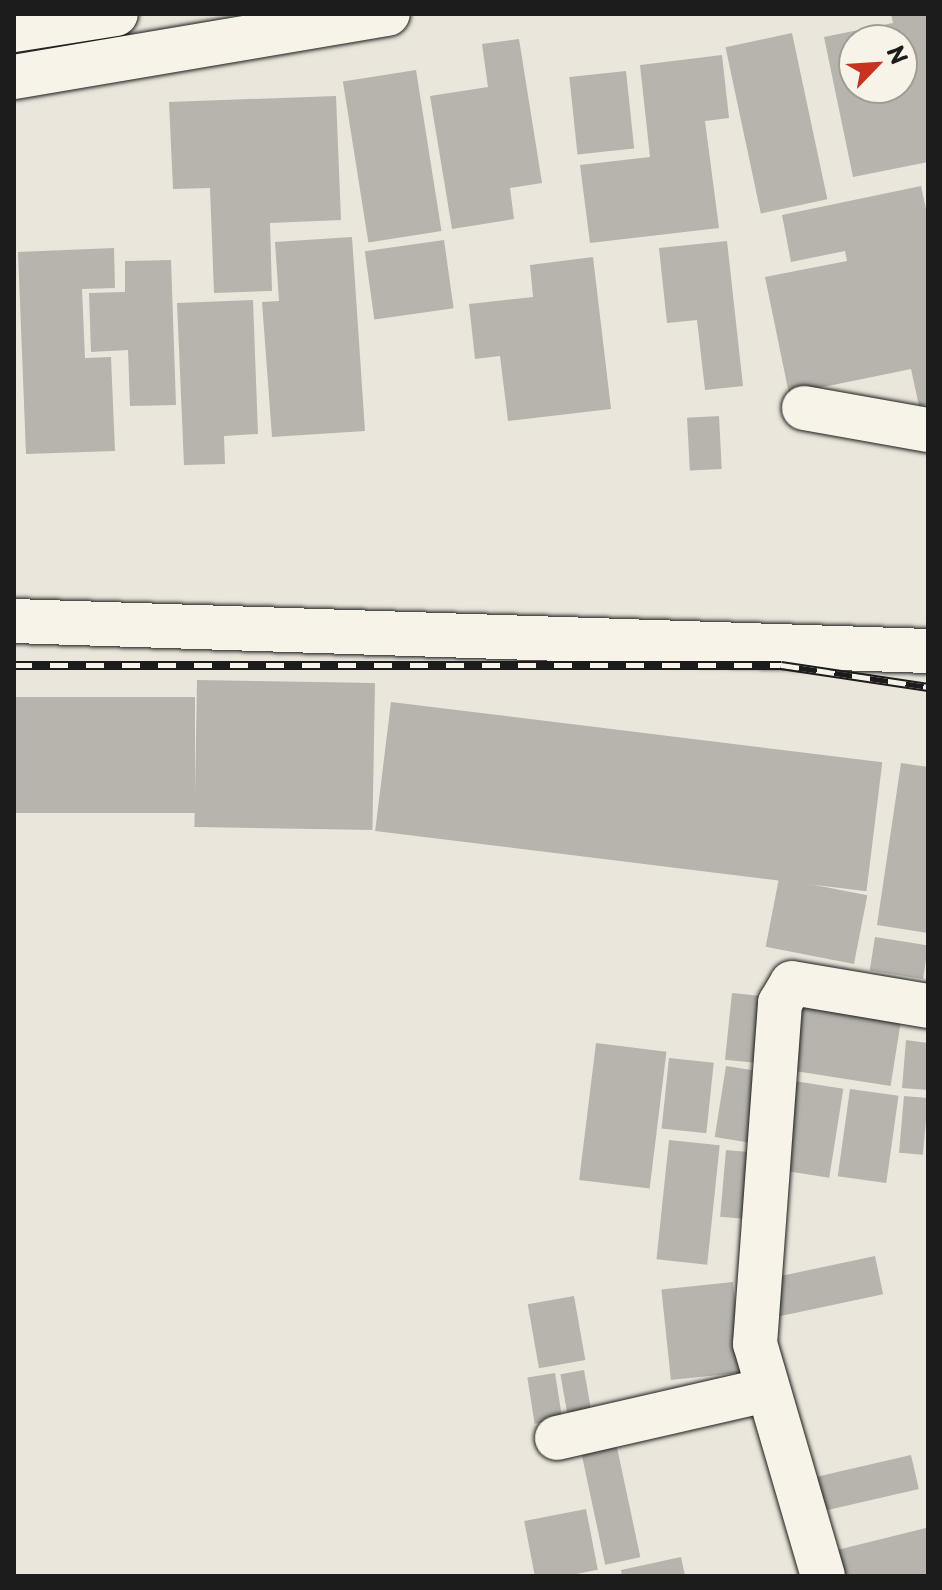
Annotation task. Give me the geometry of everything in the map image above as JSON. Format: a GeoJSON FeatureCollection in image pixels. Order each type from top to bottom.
{"type":"FeatureCollection","features":[{"type":"Feature","properties":{"kind":"main road"},"geometry":{"type":"LineString","coordinates":[[14,30],[116,14]]}},
{"type":"Feature","properties":{"kind":"main road"},"geometry":{"type":"LineString","coordinates":[[14,77],[388,14]]}},
{"type":"Feature","properties":{"kind":"main road"},"geometry":{"type":"LineString","coordinates":[[804,408],[928,430]]}},
{"type":"Feature","properties":{"kind":"main road"},"geometry":{"type":"LineString","coordinates":[[14,621],[928,651]]}},
{"type":"Feature","properties":{"kind":"main road"},"geometry":{"type":"LineString","coordinates":[[823,1576],[755,1344],[785,989],[792,983],[928,1006]]}},
{"type":"Feature","properties":{"kind":"main road"},"geometry":{"type":"LineString","coordinates":[[557,1438],[766,1390]]}},
{"type":"Feature","properties":{"kind":"building"},"geometry":{"type":"Polygon","coordinates":[[[891,14],[928,14],[928,162],[853,177],[824,37],[838,34],[838,104],[918,104],[918,24],[888,24],[893,23],[891,14]]]}},
{"type":"Feature","properties":{"kind":"building"},"geometry":{"type":"Polygon","coordinates":[[[792,33],[827,199],[761,213],[725,47],[792,33]]]}},
{"type":"Feature","properties":{"kind":"building"},"geometry":{"type":"Polygon","coordinates":[[[519,39],[542,183],[510,188],[514,219],[452,229],[430,96],[488,87],[482,44],[519,39]]]}},
{"type":"Feature","properties":{"kind":"building"},"geometry":{"type":"Polygon","coordinates":[[[722,55],[729,118],[705,121],[719,228],[590,243],[580,165],[650,157],[640,65],[722,55]]]}},
{"type":"Feature","properties":{"kind":"building"},"geometry":{"type":"Polygon","coordinates":[[[416,70],[441,231],[368,243],[343,82],[416,70]]]}},
{"type":"Feature","properties":{"kind":"building"},"geometry":{"type":"Polygon","coordinates":[[[626,71],[634,149],[577,155],[569,77],[626,71]]]}},
{"type":"Feature","properties":{"kind":"building"},"geometry":{"type":"Polygon","coordinates":[[[336,96],[341,220],[270,223],[272,291],[214,293],[210,188],[173,189],[169,102],[336,96]]]}},
{"type":"Feature","properties":{"kind":"building"},"geometry":{"type":"Polygon","coordinates":[[[921,186],[928,218],[928,404],[919,406],[911,369],[789,394],[765,277],[847,261],[845,251],[791,262],[782,215],[921,186]]]}},
{"type":"Feature","properties":{"kind":"building"},"geometry":{"type":"Polygon","coordinates":[[[352,237],[365,431],[272,437],[262,302],[279,301],[275,242],[352,237]]]}},
{"type":"Feature","properties":{"kind":"building"},"geometry":{"type":"Polygon","coordinates":[[[444,240],[454,308],[374,319],[365,251],[444,240]]]}},
{"type":"Feature","properties":{"kind":"building"},"geometry":{"type":"Polygon","coordinates":[[[727,241],[743,386],[705,390],[697,320],[667,323],[659,248],[727,241]]]}},
{"type":"Feature","properties":{"kind":"building"},"geometry":{"type":"Polygon","coordinates":[[[114,248],[115,288],[82,289],[85,358],[111,357],[115,451],[26,454],[18,252],[114,248]]]}},
{"type":"Feature","properties":{"kind":"building"},"geometry":{"type":"Polygon","coordinates":[[[593,257],[611,409],[508,421],[500,356],[475,359],[469,304],[533,297],[530,265],[593,257]]]}},
{"type":"Feature","properties":{"kind":"building"},"geometry":{"type":"Polygon","coordinates":[[[171,260],[176,405],[130,406],[128,350],[91,352],[89,293],[125,292],[125,261],[171,260]]]}},
{"type":"Feature","properties":{"kind":"building"},"geometry":{"type":"Polygon","coordinates":[[[253,300],[258,434],[224,436],[225,464],[184,465],[177,303],[253,300]]]}},
{"type":"Feature","properties":{"kind":"building"},"geometry":{"type":"Polygon","coordinates":[[[719,416],[722,469],[690,471],[687,418],[719,416]]]}},
{"type":"Feature","properties":{"kind":"building"},"geometry":{"type":"Polygon","coordinates":[[[197,680],[375,683],[372,830],[194,827],[197,680]]]}},
{"type":"Feature","properties":{"kind":"building"},"geometry":{"type":"Polygon","coordinates":[[[14,697],[195,697],[195,813],[14,813],[14,697]]]}},
{"type":"Feature","properties":{"kind":"building"},"geometry":{"type":"Polygon","coordinates":[[[391,702],[882,762],[866,891],[375,831],[391,702]]]}},
{"type":"Feature","properties":{"kind":"building"},"geometry":{"type":"Polygon","coordinates":[[[901,763],[928,767],[928,933],[877,925],[901,763]]]}},
{"type":"Feature","properties":{"kind":"building"},"geometry":{"type":"Polygon","coordinates":[[[779,878],[867,895],[854,964],[766,947],[779,878]]]}},
{"type":"Feature","properties":{"kind":"building"},"geometry":{"type":"Polygon","coordinates":[[[875,937],[928,945],[923,979],[870,971],[875,937]]]}},
{"type":"Feature","properties":{"kind":"building"},"geometry":{"type":"Polygon","coordinates":[[[732,993],[777,998],[770,1064],[725,1060],[732,993]]]}},
{"type":"Feature","properties":{"kind":"building"},"geometry":{"type":"Polygon","coordinates":[[[795,999],[902,1016],[891,1086],[784,1069],[795,999]]]}},
{"type":"Feature","properties":{"kind":"building"},"geometry":{"type":"Polygon","coordinates":[[[906,1040],[928,1043],[928,1090],[902,1088],[906,1040]]]}},
{"type":"Feature","properties":{"kind":"building"},"geometry":{"type":"Polygon","coordinates":[[[596,1043],[666,1052],[650,1189],[579,1180],[596,1043]]]}},
{"type":"Feature","properties":{"kind":"building"},"geometry":{"type":"Polygon","coordinates":[[[669,1058],[714,1063],[706,1133],[662,1129],[669,1058]]]}},
{"type":"Feature","properties":{"kind":"building"},"geometry":{"type":"Polygon","coordinates":[[[726,1066],[770,1073],[759,1144],[715,1137],[726,1066]]]}},
{"type":"Feature","properties":{"kind":"building"},"geometry":{"type":"Polygon","coordinates":[[[788,1080],[843,1089],[829,1178],[774,1169],[788,1080]]]}},
{"type":"Feature","properties":{"kind":"building"},"geometry":{"type":"Polygon","coordinates":[[[850,1089],[899,1096],[886,1183],[838,1176],[850,1089]]]}},
{"type":"Feature","properties":{"kind":"building"},"geometry":{"type":"Polygon","coordinates":[[[904,1096],[928,1098],[923,1155],[899,1153],[904,1096]]]}},
{"type":"Feature","properties":{"kind":"building"},"geometry":{"type":"Polygon","coordinates":[[[669,1140],[720,1145],[707,1265],[656,1259],[669,1140]]]}},
{"type":"Feature","properties":{"kind":"building"},"geometry":{"type":"Polygon","coordinates":[[[726,1150],[760,1153],[754,1220],[720,1217],[726,1150]]]}},
{"type":"Feature","properties":{"kind":"building"},"geometry":{"type":"Polygon","coordinates":[[[875,1256],[883,1294],[773,1318],[764,1279],[875,1256]]]}},
{"type":"Feature","properties":{"kind":"building"},"geometry":{"type":"Polygon","coordinates":[[[733,1282],[743,1373],[671,1380],[661,1290],[733,1282]]]}},
{"type":"Feature","properties":{"kind":"building"},"geometry":{"type":"Polygon","coordinates":[[[574,1296],[585,1360],[539,1368],[528,1304],[574,1296]]]}},
{"type":"Feature","properties":{"kind":"building"},"geometry":{"type":"Polygon","coordinates":[[[584,1370],[592,1415],[568,1419],[560,1374],[584,1370]]]}},
{"type":"Feature","properties":{"kind":"building"},"geometry":{"type":"Polygon","coordinates":[[[555,1373],[562,1419],[535,1424],[527,1377],[555,1373]]]}},
{"type":"Feature","properties":{"kind":"building"},"geometry":{"type":"Polygon","coordinates":[[[615,1438],[640,1557],[605,1565],[580,1445],[615,1438]]]}},
{"type":"Feature","properties":{"kind":"building"},"geometry":{"type":"Polygon","coordinates":[[[911,1455],[919,1489],[812,1514],[804,1480],[911,1455]]]}},
{"type":"Feature","properties":{"kind":"building"},"geometry":{"type":"Polygon","coordinates":[[[586,1509],[598,1570],[566,1576],[535,1576],[524,1521],[586,1509]]]}},
{"type":"Feature","properties":{"kind":"building"},"geometry":{"type":"Polygon","coordinates":[[[926,1528],[928,1576],[839,1576],[833,1551],[926,1528]]]}},
{"type":"Feature","properties":{"kind":"building"},"geometry":{"type":"Polygon","coordinates":[[[681,1557],[685,1576],[622,1576],[621,1570],[681,1557]]]}},
{"type":"Feature","properties":{"kind":"railway"},"geometry":{"type":"LineString","coordinates":[[14,665],[781,665],[928,687]]}}]}
